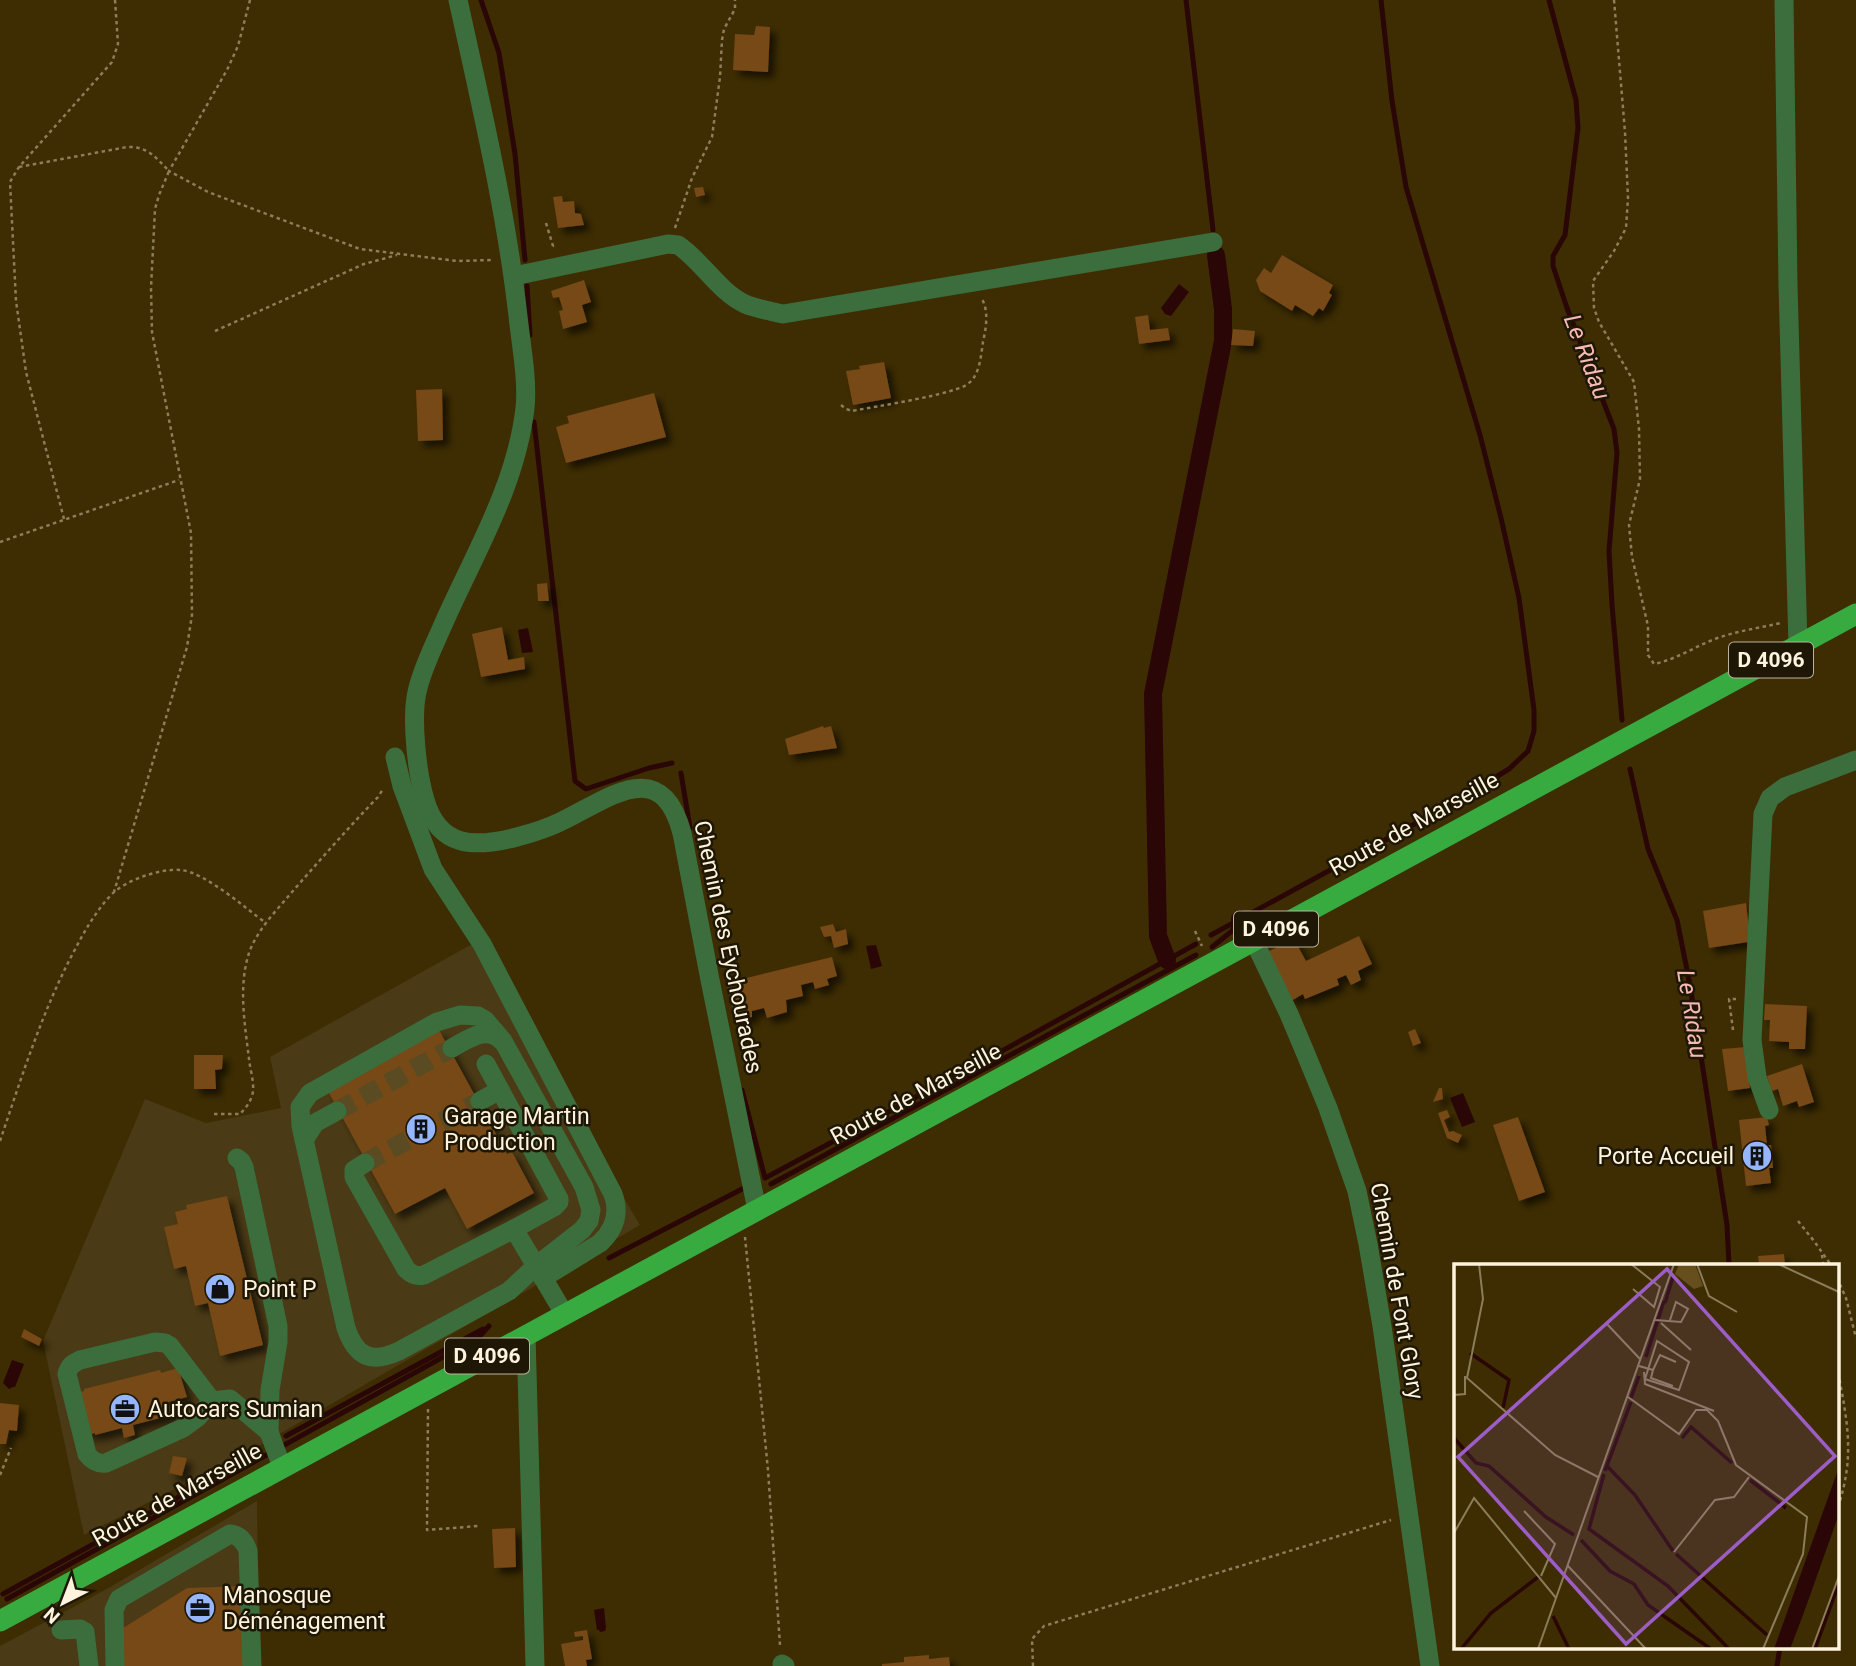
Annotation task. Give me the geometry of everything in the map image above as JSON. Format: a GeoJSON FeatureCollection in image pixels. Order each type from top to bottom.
{"type":"FeatureCollection","features":[{"type":"Feature","properties":{"kind":"main road","name":"Route de Marseille"},"geometry":{"type":"LineString","coordinates":[[0,1621],[1856,614]]}},
{"type":"Feature","properties":{"kind":"street","name":"Chemin des Eychourades"},"geometry":{"type":"LineString","coordinates":[[458,0],[518,269],[526,397],[518,448],[505,489],[417,689],[414,723],[424,795],[432,818],[442,832],[456,840],[479,844],[510,839],[548,828],[627,789],[653,790],[670,802],[682,833],[750,1214]]}},
{"type":"Feature","properties":{"kind":"street"},"geometry":{"type":"LineString","coordinates":[[1784,0],[1788,285],[1798,645]]}},
{"type":"Feature","properties":{"kind":"street"},"geometry":{"type":"LineString","coordinates":[[518,269],[668,244],[678,245],[738,300],[763,310],[783,314],[1213,242]]}},
{"type":"Feature","properties":{"kind":"street"},"geometry":{"type":"LineString","coordinates":[[395,757],[402,786],[433,869],[482,944],[607,1182],[616,1202],[615,1222],[607,1237],[600,1243],[539,1272],[509,1292],[383,1358],[364,1354],[351,1341],[346,1328],[304,1140],[300,1107],[310,1093],[436,1022],[460,1014],[478,1016],[489,1024],[503,1041],[583,1187],[591,1209],[589,1221],[582,1230],[539,1272]]}},
{"type":"Feature","properties":{"kind":"street"},"geometry":{"type":"LineString","coordinates":[[1769,1110],[1757,1077],[1752,1040],[1763,814],[1770,798],[1785,787],[1856,760]]}},
{"type":"Feature","properties":{"kind":"street","name":"Chemin de Font Glory"},"geometry":{"type":"LineString","coordinates":[[1254,941],[1305,1052],[1357,1191],[1382,1326],[1430,1666]]}},
{"type":"Feature","properties":{"kind":"street"},"geometry":{"type":"LineString","coordinates":[[452,1048],[488,1032],[503,1041]]}},
{"type":"Feature","properties":{"kind":"street"},"geometry":{"type":"LineString","coordinates":[[365,1163],[354,1170],[354,1177],[406,1269],[415,1275],[424,1275],[554,1207],[559,1199],[486,1064]]}},
{"type":"Feature","properties":{"kind":"street"},"geometry":{"type":"LineString","coordinates":[[480,1101],[500,1090]]}},
{"type":"Feature","properties":{"kind":"street"},"geometry":{"type":"LineString","coordinates":[[304,1140],[315,1123],[337,1111]]}},
{"type":"Feature","properties":{"kind":"street"},"geometry":{"type":"LineString","coordinates":[[237,1158],[244,1167],[278,1326],[270,1390],[269,1432],[282,1467]]}},
{"type":"Feature","properties":{"kind":"street"},"geometry":{"type":"LineString","coordinates":[[514,1229],[565,1315]]}},
{"type":"Feature","properties":{"kind":"street"},"geometry":{"type":"LineString","coordinates":[[526,1335],[535,1666]]}},
{"type":"Feature","properties":{"kind":"street"},"geometry":{"type":"LineString","coordinates":[[221,1400],[183,1428],[101,1463],[90,1459],[87,1454],[67,1374],[73,1363],[80,1360],[161,1342],[170,1346],[221,1400],[269,1432]]}},
{"type":"Feature","properties":{"kind":"street"},"geometry":{"type":"LineString","coordinates":[[115,1666],[114,1610],[119,1599],[230,1534],[239,1537],[248,1551],[252,1666]]}},
{"type":"Feature","properties":{"kind":"street"},"geometry":{"type":"LineString","coordinates":[[61,1630],[80,1629],[85,1632],[89,1666]]}},
{"type":"Feature","properties":{"kind":"path"},"geometry":{"type":"LineString","coordinates":[[64,519],[26,372],[16,301],[9,182],[19,167],[112,62],[118,44],[115,0]]}},
{"type":"Feature","properties":{"kind":"path"},"geometry":{"type":"LineString","coordinates":[[0,1141],[59,981],[90,921],[114,892],[187,647],[192,615],[191,533],[152,332],[155,209],[169,172],[238,46],[250,0]]}},
{"type":"Feature","properties":{"kind":"path"},"geometry":{"type":"LineString","coordinates":[[668,244],[692,178],[712,137],[722,40],[724,29],[735,9],[735,0]]}},
{"type":"Feature","properties":{"kind":"path"},"geometry":{"type":"LineString","coordinates":[[1614,0],[1628,198],[1626,228],[1593,281],[1594,308],[1599,323],[1634,382],[1639,429],[1640,480],[1629,525],[1632,557],[1648,626],[1648,655],[1654,664],[1672,660],[1717,638],[1797,620]]}},
{"type":"Feature","properties":{"kind":"path"},"geometry":{"type":"LineString","coordinates":[[19,167],[138,147],[148,151],[169,172],[208,192],[360,249],[518,269],[553,246],[547,223]]}},
{"type":"Feature","properties":{"kind":"path"},"geometry":{"type":"LineString","coordinates":[[215,331],[365,264],[400,254]]}},
{"type":"Feature","properties":{"kind":"path"},"geometry":{"type":"LineString","coordinates":[[841,405],[852,411],[944,393],[969,384],[980,362],[986,310],[981,298],[962,285]]}},
{"type":"Feature","properties":{"kind":"path"},"geometry":{"type":"LineString","coordinates":[[0,542],[180,479]]}},
{"type":"Feature","properties":{"kind":"path"},"geometry":{"type":"LineString","coordinates":[[214,1114],[240,1114],[253,1092],[244,1017],[245,972],[252,946],[266,923],[335,841],[378,797],[391,773],[395,757]]}},
{"type":"Feature","properties":{"kind":"path"},"geometry":{"type":"LineString","coordinates":[[114,892],[156,872],[181,870],[202,876],[266,923]]}},
{"type":"Feature","properties":{"kind":"path"},"geometry":{"type":"LineString","coordinates":[[750,1214],[783,1665]]}},
{"type":"Feature","properties":{"kind":"path"},"geometry":{"type":"LineString","coordinates":[[1798,1222],[1830,1264]]}},
{"type":"Feature","properties":{"kind":"path"},"geometry":{"type":"LineString","coordinates":[[1822,1252],[1823,1264]]}},
{"type":"Feature","properties":{"kind":"path"},"geometry":{"type":"LineString","coordinates":[[1839,1282],[1846,1298],[1856,1338]]}},
{"type":"Feature","properties":{"kind":"path"},"geometry":{"type":"LineString","coordinates":[[1839,1377],[1848,1428],[1849,1455],[1839,1503]]}},
{"type":"Feature","properties":{"kind":"path"},"geometry":{"type":"LineString","coordinates":[[428,1388],[427,1530],[478,1526]]}},
{"type":"Feature","properties":{"kind":"path"},"geometry":{"type":"LineString","coordinates":[[0,1475],[11,1448]]}},
{"type":"Feature","properties":{"kind":"path"},"geometry":{"type":"LineString","coordinates":[[1033,1666],[1032,1639],[1044,1626],[1408,1515]]}},
{"type":"Feature","properties":{"kind":"shaded area"},"geometry":{"type":"Polygon","coordinates":[[[1179,284],[1189,292],[1171,316],[1165,314],[1161,308],[1179,284]]]}},
{"type":"Feature","properties":{"kind":"shaded area"},"geometry":{"type":"Polygon","coordinates":[[[528,628],[533,652],[522,653],[518,630],[528,628]]]}},
{"type":"Feature","properties":{"kind":"shaded area"},"geometry":{"type":"Polygon","coordinates":[[[472,944],[640,1225],[252,1450],[84,1535],[43,1341],[145,1099],[206,1123],[281,1108],[270,1057],[472,944]]]}},
{"type":"Feature","properties":{"kind":"shaded area"},"geometry":{"type":"Polygon","coordinates":[[[876,945],[882,966],[871,969],[866,946],[876,945]]]}},
{"type":"Feature","properties":{"kind":"shaded area"},"geometry":{"type":"Polygon","coordinates":[[[1463,1093],[1475,1122],[1462,1127],[1450,1098],[1463,1093]]]}},
{"type":"Feature","properties":{"kind":"shaded area"},"geometry":{"type":"Polygon","coordinates":[[[12,1360],[24,1364],[15,1387],[9,1389],[3,1383],[12,1360]]]}},
{"type":"Feature","properties":{"kind":"shaded area"},"geometry":{"type":"Polygon","coordinates":[[[257,1501],[259,1666],[0,1666],[0,1646],[105,1590],[257,1501]]]}},
{"type":"Feature","properties":{"kind":"shaded area"},"geometry":{"type":"Polygon","coordinates":[[[604,1608],[606,1628],[600,1632],[597,1630],[594,1610],[604,1608]]]}},
{"type":"Feature","properties":{"kind":"building"},"geometry":{"type":"Polygon","coordinates":[[[756,26],[770,27],[768,72],[733,70],[735,34],[754,35],[756,26]]]}},
{"type":"Feature","properties":{"kind":"building"},"geometry":{"type":"Polygon","coordinates":[[[703,187],[705,195],[696,197],[694,188],[703,187]]]}},
{"type":"Feature","properties":{"kind":"building"},"geometry":{"type":"Polygon","coordinates":[[[562,196],[563,202],[574,201],[575,213],[581,214],[584,225],[558,228],[553,197],[562,196]]]}},
{"type":"Feature","properties":{"kind":"building"},"geometry":{"type":"Polygon","coordinates":[[[1282,255],[1333,285],[1329,293],[1332,295],[1323,311],[1319,308],[1313,316],[1295,305],[1292,311],[1260,291],[1256,280],[1264,268],[1271,273],[1282,255]]]}},
{"type":"Feature","properties":{"kind":"building"},"geometry":{"type":"Polygon","coordinates":[[[584,280],[591,302],[582,305],[587,322],[563,329],[559,311],[563,310],[559,297],[553,298],[551,291],[584,280]]]}},
{"type":"Feature","properties":{"kind":"building"},"geometry":{"type":"Polygon","coordinates":[[[1148,315],[1150,330],[1168,328],[1170,340],[1139,344],[1135,317],[1148,315]]]}},
{"type":"Feature","properties":{"kind":"building"},"geometry":{"type":"Polygon","coordinates":[[[1233,329],[1255,331],[1253,346],[1231,345],[1233,329]]]}},
{"type":"Feature","properties":{"kind":"building"},"geometry":{"type":"Polygon","coordinates":[[[884,362],[891,398],[853,405],[846,371],[884,362]]]}},
{"type":"Feature","properties":{"kind":"building"},"geometry":{"type":"Polygon","coordinates":[[[442,389],[443,440],[418,441],[416,390],[442,389]]]}},
{"type":"Feature","properties":{"kind":"building"},"geometry":{"type":"Polygon","coordinates":[[[654,393],[666,437],[566,463],[556,427],[569,423],[567,416],[654,393]]]}},
{"type":"Feature","properties":{"kind":"building"},"geometry":{"type":"Polygon","coordinates":[[[547,583],[549,601],[538,601],[537,584],[547,583]]]}},
{"type":"Feature","properties":{"kind":"building"},"geometry":{"type":"Polygon","coordinates":[[[502,627],[508,660],[524,657],[525,669],[481,677],[472,634],[502,627]]]}},
{"type":"Feature","properties":{"kind":"building"},"geometry":{"type":"Polygon","coordinates":[[[823,726],[831,726],[837,748],[789,755],[785,739],[823,726]]]}},
{"type":"Feature","properties":{"kind":"building"},"geometry":{"type":"Polygon","coordinates":[[[1746,903],[1748,942],[1709,948],[1703,911],[1746,903]]]}},
{"type":"Feature","properties":{"kind":"building"},"geometry":{"type":"Polygon","coordinates":[[[833,924],[836,932],[846,929],[848,944],[834,948],[831,936],[824,937],[820,927],[833,924]]]}},
{"type":"Feature","properties":{"kind":"building"},"geometry":{"type":"Polygon","coordinates":[[[1359,936],[1372,964],[1358,971],[1361,980],[1351,985],[1346,975],[1337,979],[1339,985],[1305,999],[1303,994],[1291,1001],[1267,952],[1294,939],[1306,961],[1359,936]]]}},
{"type":"Feature","properties":{"kind":"building"},"geometry":{"type":"Polygon","coordinates":[[[832,957],[837,976],[827,979],[829,985],[815,989],[813,982],[801,985],[803,996],[786,1000],[787,1012],[767,1018],[764,1008],[752,1011],[752,1017],[736,1021],[726,983],[832,957]]]}},
{"type":"Feature","properties":{"kind":"building"},"geometry":{"type":"Polygon","coordinates":[[[1765,1004],[1807,1006],[1805,1049],[1789,1049],[1789,1042],[1769,1041],[1770,1020],[1764,1020],[1765,1004]]]}},
{"type":"Feature","properties":{"kind":"building"},"geometry":{"type":"Polygon","coordinates":[[[1415,1029],[1421,1043],[1413,1046],[1408,1032],[1415,1029]]]}},
{"type":"Feature","properties":{"kind":"building","name":"Garage Martin Production"},"geometry":{"type":"Polygon","coordinates":[[[439,1030],[507,1154],[512,1152],[534,1193],[467,1229],[445,1188],[395,1214],[328,1091],[439,1030]]]}},
{"type":"Feature","properties":{"kind":"building","name":"Porte Accueil"},"geometry":{"type":"Polygon","coordinates":[[[1746,1047],[1750,1088],[1728,1091],[1722,1049],[1746,1047]]]}},
{"type":"Feature","properties":{"kind":"building"},"geometry":{"type":"Polygon","coordinates":[[[194,1055],[223,1055],[222,1069],[215,1070],[216,1089],[194,1089],[194,1055]]]}},
{"type":"Feature","properties":{"kind":"building","name":"Porte Accueil"},"geometry":{"type":"Polygon","coordinates":[[[1802,1064],[1814,1102],[1799,1107],[1797,1101],[1783,1106],[1778,1089],[1772,1091],[1767,1076],[1802,1064]]]}},
{"type":"Feature","properties":{"kind":"building"},"geometry":{"type":"Polygon","coordinates":[[[1439,1088],[1442,1088],[1443,1099],[1433,1102],[1439,1088]]]}},
{"type":"Feature","properties":{"kind":"building"},"geometry":{"type":"Polygon","coordinates":[[[1447,1110],[1450,1117],[1444,1120],[1449,1132],[1462,1135],[1458,1143],[1447,1138],[1438,1113],[1447,1110]]]}},
{"type":"Feature","properties":{"kind":"building"},"geometry":{"type":"Polygon","coordinates":[[[1518,1117],[1545,1192],[1519,1201],[1493,1125],[1518,1117]]]}},
{"type":"Feature","properties":{"kind":"building","name":"Porte Accueil"},"geometry":{"type":"Polygon","coordinates":[[[1767,1117],[1767,1145],[1771,1145],[1773,1168],[1769,1168],[1771,1183],[1746,1186],[1739,1120],[1767,1117]]]}},
{"type":"Feature","properties":{"kind":"building","name":"Point P"},"geometry":{"type":"Polygon","coordinates":[[[227,1196],[263,1345],[220,1356],[208,1303],[195,1306],[186,1266],[174,1269],[164,1227],[178,1224],[175,1212],[187,1209],[186,1205],[227,1196]]]}},
{"type":"Feature","properties":{"kind":"building"},"geometry":{"type":"Polygon","coordinates":[[[1784,1254],[1785,1264],[1759,1264],[1758,1256],[1784,1254]]]}},
{"type":"Feature","properties":{"kind":"building"},"geometry":{"type":"Polygon","coordinates":[[[24,1329],[42,1339],[39,1346],[21,1337],[24,1329]]]}},
{"type":"Feature","properties":{"kind":"building","name":"Autocars Sumian"},"geometry":{"type":"Polygon","coordinates":[[[178,1368],[187,1397],[169,1402],[172,1415],[133,1425],[135,1435],[124,1438],[122,1428],[87,1435],[76,1393],[160,1370],[161,1373],[178,1368]]]}},
{"type":"Feature","properties":{"kind":"building"},"geometry":{"type":"Polygon","coordinates":[[[0,1403],[19,1405],[17,1431],[9,1430],[6,1444],[0,1444],[0,1403]]]}},
{"type":"Feature","properties":{"kind":"building"},"geometry":{"type":"Polygon","coordinates":[[[173,1456],[187,1458],[182,1476],[169,1473],[173,1456]]]}},
{"type":"Feature","properties":{"kind":"building"},"geometry":{"type":"Polygon","coordinates":[[[515,1528],[516,1567],[494,1568],[492,1529],[515,1528]]]}},
{"type":"Feature","properties":{"kind":"building","name":"Manosque Déménagement"},"geometry":{"type":"Polygon","coordinates":[[[245,1586],[245,1666],[124,1666],[123,1628],[187,1588],[245,1586]]]}},
{"type":"Feature","properties":{"kind":"building"},"geometry":{"type":"Polygon","coordinates":[[[587,1630],[592,1659],[586,1660],[587,1666],[565,1666],[561,1644],[583,1640],[583,1636],[575,1637],[574,1632],[587,1630]]]}},
{"type":"Feature","properties":{"kind":"building"},"geometry":{"type":"Polygon","coordinates":[[[929,1655],[929,1659],[949,1657],[950,1666],[882,1666],[904,1662],[904,1657],[929,1655]]]}},
{"type":"Feature","properties":{"kind":"waterway"},"geometry":{"type":"LineString","coordinates":[[481,0],[499,53],[515,154],[525,260]]}},
{"type":"Feature","properties":{"kind":"waterway"},"geometry":{"type":"LineString","coordinates":[[1186,0],[1213,230]]}},
{"type":"Feature","properties":{"kind":"waterway"},"geometry":{"type":"LineString","coordinates":[[1211,935],[1453,803],[1509,769],[1528,751],[1534,731],[1534,710],[1519,598],[1501,518],[1480,435],[1406,187],[1392,101],[1381,0]]}},
{"type":"Feature","properties":{"kind":"waterway","name":"Le Ridau"},"geometry":{"type":"LineString","coordinates":[[1549,0],[1576,100],[1578,128],[1565,235],[1553,256],[1553,266],[1614,429],[1617,453],[1609,551],[1622,720]]}},
{"type":"Feature","properties":{"kind":"waterway"},"geometry":{"type":"LineString","coordinates":[[1167,960],[1158,936],[1153,694],[1223,341],[1223,309],[1216,255]]}},
{"type":"Feature","properties":{"kind":"waterway"},"geometry":{"type":"LineString","coordinates":[[527,286],[530,335]]}},
{"type":"Feature","properties":{"kind":"waterway"},"geometry":{"type":"LineString","coordinates":[[534,422],[575,781],[586,789],[672,763]]}},
{"type":"Feature","properties":{"kind":"waterway","name":"Le Ridau"},"geometry":{"type":"LineString","coordinates":[[1630,769],[1648,849],[1677,920],[1690,985],[1727,1225],[1729,1264]]}},
{"type":"Feature","properties":{"kind":"waterway"},"geometry":{"type":"LineString","coordinates":[[681,773],[690,828]]}},
{"type":"Feature","properties":{"kind":"waterway"},"geometry":{"type":"LineString","coordinates":[[1240,919],[1244,929]]}},
{"type":"Feature","properties":{"kind":"waterway"},"geometry":{"type":"LineString","coordinates":[[1212,947],[1232,931],[1236,922]]}},
{"type":"Feature","properties":{"kind":"waterway"},"geometry":{"type":"LineString","coordinates":[[742,1090],[765,1178],[1196,944]]}},
{"type":"Feature","properties":{"kind":"waterway"},"geometry":{"type":"LineString","coordinates":[[771,1184],[1196,955]]}},
{"type":"Feature","properties":{"kind":"waterway"},"geometry":{"type":"LineString","coordinates":[[609,1258],[744,1188]]}},
{"type":"Feature","properties":{"kind":"waterway"},"geometry":{"type":"LineString","coordinates":[[7,1599],[479,1337],[489,1326]]}},
{"type":"Feature","properties":{"kind":"waterway"},"geometry":{"type":"LineString","coordinates":[[286,1436],[483,1329]]}},
{"type":"Feature","properties":{"kind":"waterway"},"geometry":{"type":"LineString","coordinates":[[3,1594],[260,1452]]}},
{"type":"Feature","properties":{"kind":"waterway","name":"Le Ridau"},"geometry":{"type":"LineString","coordinates":[[1777,1666],[1780,1648]]}},
{"type":"Feature","properties":{"kind":"tunnel"},"geometry":{"type":"LineString","coordinates":[[337,1111],[452,1048]]}},
{"type":"Feature","properties":{"kind":"tunnel"},"geometry":{"type":"LineString","coordinates":[[365,1163],[480,1101]]}},
{"type":"Feature","properties":{"kind":"place","name":"Garage Martin Production"},"geometry":{"type":"Point","coordinates":[421,1129]}},
{"type":"Feature","properties":{"kind":"place","name":"Porte Accueil"},"geometry":{"type":"Point","coordinates":[1757,1156]}},
{"type":"Feature","properties":{"kind":"place","name":"Point P"},"geometry":{"type":"Point","coordinates":[220,1289]}},
{"type":"Feature","properties":{"kind":"place","name":"Autocars Sumian"},"geometry":{"type":"Point","coordinates":[125,1409]}},
{"type":"Feature","properties":{"kind":"place","name":"Manosque Déménagement"},"geometry":{"type":"Point","coordinates":[200,1608]}}]}
